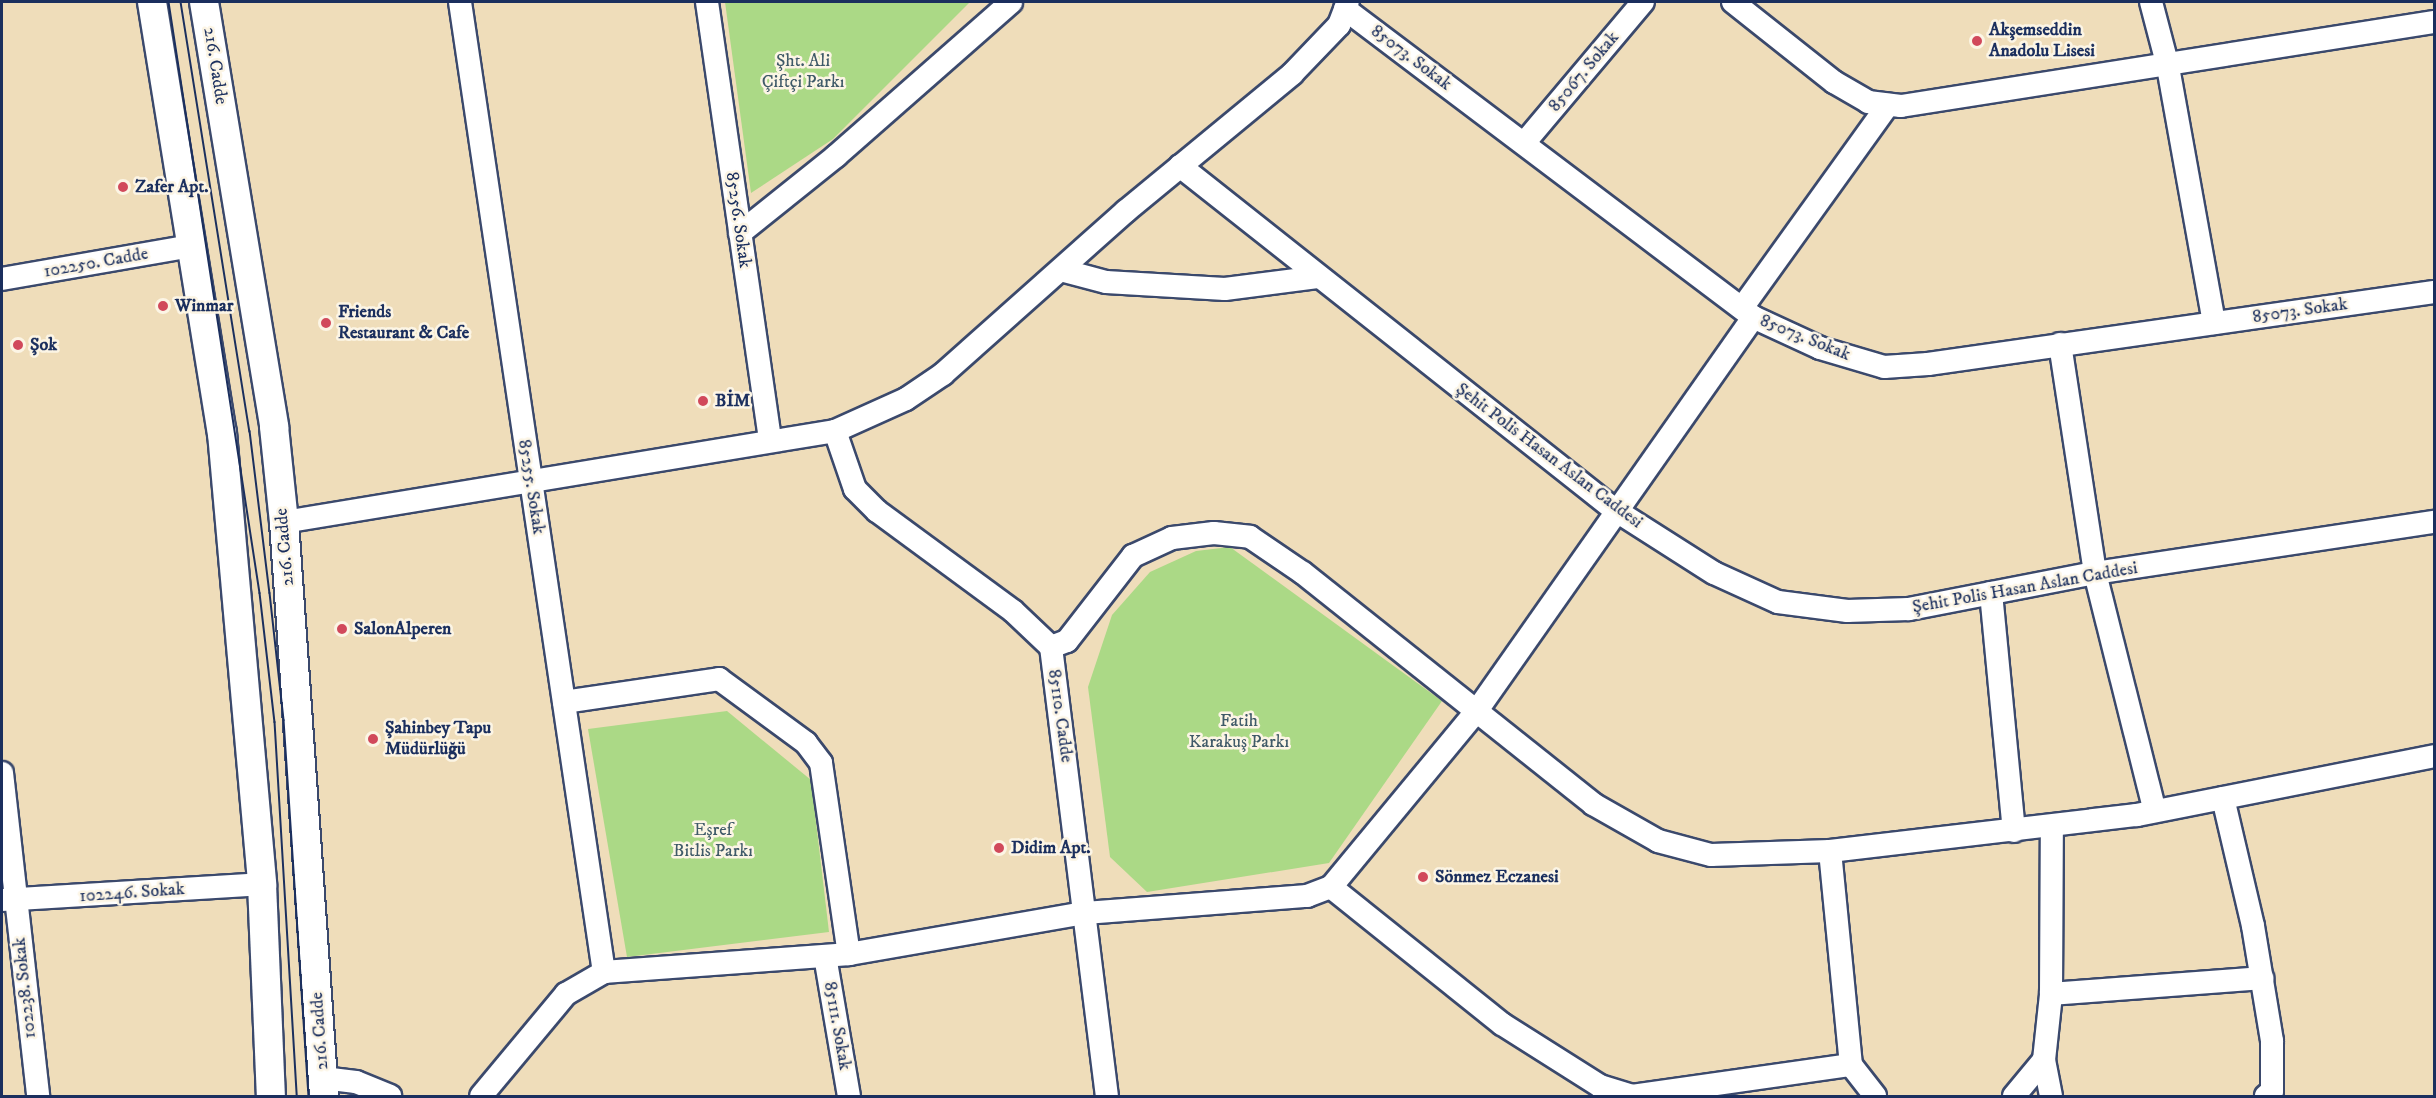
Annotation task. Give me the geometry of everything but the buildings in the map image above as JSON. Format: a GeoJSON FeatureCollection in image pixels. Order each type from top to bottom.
{"type":"FeatureCollection","features":[{"type":"Feature","properties":{"kind":"main road"},"geometry":{"type":"LineString","coordinates":[[152,2],[222,433],[262,884],[271,1096]]}},
{"type":"Feature","properties":{"kind":"main road","name":"216. Cadde"},"geometry":{"type":"LineString","coordinates":[[204,2],[272,415],[284,522],[324,1087]]}},
{"type":"Feature","properties":{"kind":"street","name":"85255. Sokak"},"geometry":{"type":"LineString","coordinates":[[460,2],[604,972]]}},
{"type":"Feature","properties":{"kind":"street","name":"85256. Sokak"},"geometry":{"type":"LineString","coordinates":[[706,2],[771,439]]}},
{"type":"Feature","properties":{"kind":"street"},"geometry":{"type":"LineString","coordinates":[[740,232],[836,156],[1011,2]]}},
{"type":"Feature","properties":{"kind":"street","name":"85067. Sokak"},"geometry":{"type":"LineString","coordinates":[[1525,142],[1643,2]]}},
{"type":"Feature","properties":{"kind":"street"},"geometry":{"type":"LineString","coordinates":[[1733,2],[1834,82],[1868,102],[1900,106],[2168,67],[2434,22]]}},
{"type":"Feature","properties":{"kind":"street"},"geometry":{"type":"LineString","coordinates":[[2151,2],[2168,67],[2214,323]]}},
{"type":"Feature","properties":{"kind":"street"},"geometry":{"type":"LineString","coordinates":[[284,522],[771,439],[835,431],[906,399],[924,387],[1180,166],[1292,74],[1339,25],[1347,5]]}},
{"type":"Feature","properties":{"kind":"street","name":"85073. Sokak"},"geometry":{"type":"LineString","coordinates":[[1347,5],[1747,312],[1820,348],[1884,367],[1928,364],[2434,292]]}},
{"type":"Feature","properties":{"kind":"street"},"geometry":{"type":"LineString","coordinates":[[481,1096],[566,994],[604,972],[849,954],[1086,913],[1307,896],[1331,887],[1478,709],[1888,105]]}},
{"type":"Feature","properties":{"kind":"street","name":"Şehit Polis Hasan Aslan Caddesi"},"geometry":{"type":"LineString","coordinates":[[1180,166],[1615,510],[1714,573],[1778,602],[1847,611],[1909,609],[2095,573],[2434,522]]}},
{"type":"Feature","properties":{"kind":"street","name":"102250. Cadde"},"geometry":{"type":"LineString","coordinates":[[2,279],[191,246]]}},
{"type":"Feature","properties":{"kind":"street"},"geometry":{"type":"LineString","coordinates":[[1061,270],[1106,282],[1225,289],[1319,277]]}},
{"type":"Feature","properties":{"kind":"street"},"geometry":{"type":"LineString","coordinates":[[2060,344],[2095,573],[2155,811]]}},
{"type":"Feature","properties":{"kind":"street","name":"85110. Cadde"},"geometry":{"type":"LineString","coordinates":[[835,431],[855,489],[877,511],[1013,611],[1051,647],[1086,913],[1107,1096]]}},
{"type":"Feature","properties":{"kind":"street"},"geometry":{"type":"LineString","coordinates":[[1051,647],[1067,641],[1133,556],[1172,538],[1214,533],[1250,537],[1303,573],[1478,709],[1593,804],[1658,841],[1711,855],[1830,851],[2052,826],[2155,811],[2434,756]]}},
{"type":"Feature","properties":{"kind":"street"},"geometry":{"type":"LineString","coordinates":[[1991,593],[2014,831]]}},
{"type":"Feature","properties":{"kind":"street"},"geometry":{"type":"LineString","coordinates":[[564,702],[719,679],[806,743],[821,763],[849,954]]}},
{"type":"Feature","properties":{"kind":"street","name":"102238. Sokak"},"geometry":{"type":"LineString","coordinates":[[2,773],[9,901],[38,1096]]}},
{"type":"Feature","properties":{"kind":"street"},"geometry":{"type":"LineString","coordinates":[[2223,798],[2262,978],[2272,1041],[2272,1095]]}},
{"type":"Feature","properties":{"kind":"street"},"geometry":{"type":"LineString","coordinates":[[2051,1096],[2044,1060],[2050,994],[2052,826]]}},
{"type":"Feature","properties":{"kind":"street"},"geometry":{"type":"LineString","coordinates":[[1830,851],[1851,1065],[1875,1096]]}},
{"type":"Feature","properties":{"kind":"street","name":"102246. Sokak"},"geometry":{"type":"LineString","coordinates":[[9,901],[262,884]]}},
{"type":"Feature","properties":{"kind":"street"},"geometry":{"type":"LineString","coordinates":[[1331,887],[1502,1024],[1599,1091],[1632,1096],[1851,1065]]}},
{"type":"Feature","properties":{"kind":"street","name":"85111. Sokak"},"geometry":{"type":"LineString","coordinates":[[825,956],[849,1096]]}},
{"type":"Feature","properties":{"kind":"street"},"geometry":{"type":"LineString","coordinates":[[2050,994],[2262,978]]}},
{"type":"Feature","properties":{"kind":"street"},"geometry":{"type":"LineString","coordinates":[[2014,1096],[2044,1060]]}},
{"type":"Feature","properties":{"kind":"street"},"geometry":{"type":"LineString","coordinates":[[324,1087],[356,1082],[390,1096]]}},
{"type":"Feature","properties":{"kind":"green space","name":"Şht. Ali Çiftçi Parkı"},"geometry":{"type":"Polygon","coordinates":[[[725,2],[970,2],[833,139],[751,193],[725,2]]]}},
{"type":"Feature","properties":{"kind":"green space","name":"Fatih Karakuş Parkı"},"geometry":{"type":"Polygon","coordinates":[[[1230,547],[1442,701],[1329,863],[1147,892],[1110,857],[1088,687],[1112,615],[1150,572],[1196,551],[1230,547]]]}},
{"type":"Feature","properties":{"kind":"green space","name":"Eşref Bitlis Parkı"},"geometry":{"type":"Polygon","coordinates":[[[727,711],[811,780],[829,932],[627,957],[588,729],[727,711]]]}},
{"type":"Feature","properties":{"kind":"tram line"},"geometry":{"type":"LineString","coordinates":[[169,2],[260,593],[275,722],[297,1096]]}},
{"type":"Feature","properties":{"kind":"tram line"},"geometry":{"type":"LineString","coordinates":[[181,2],[250,431],[270,593],[284,720],[309,1096]]}},
{"type":"Feature","properties":{"kind":"place","name":"Akşemseddin Anadolu Lisesi"},"geometry":{"type":"Point","coordinates":[1977,41]}},
{"type":"Feature","properties":{"kind":"place","name":"Zafer Apt."},"geometry":{"type":"Point","coordinates":[123,187]}},
{"type":"Feature","properties":{"kind":"place","name":"Winmar"},"geometry":{"type":"Point","coordinates":[163,306]}},
{"type":"Feature","properties":{"kind":"place","name":"Friends Restaurant & Cafe"},"geometry":{"type":"Point","coordinates":[326,323]}},
{"type":"Feature","properties":{"kind":"place","name":"Şok"},"geometry":{"type":"Point","coordinates":[18,345]}},
{"type":"Feature","properties":{"kind":"place","name":"BİM"},"geometry":{"type":"Point","coordinates":[703,401]}},
{"type":"Feature","properties":{"kind":"place","name":"SalonAlperen"},"geometry":{"type":"Point","coordinates":[342,629]}},
{"type":"Feature","properties":{"kind":"place","name":"Şahinbey Tapu Müdürlüğü"},"geometry":{"type":"Point","coordinates":[373,739]}},
{"type":"Feature","properties":{"kind":"place","name":"Didim Apt."},"geometry":{"type":"Point","coordinates":[999,848]}},
{"type":"Feature","properties":{"kind":"place","name":"Sönmez Eczanesi"},"geometry":{"type":"Point","coordinates":[1423,877]}}]}
